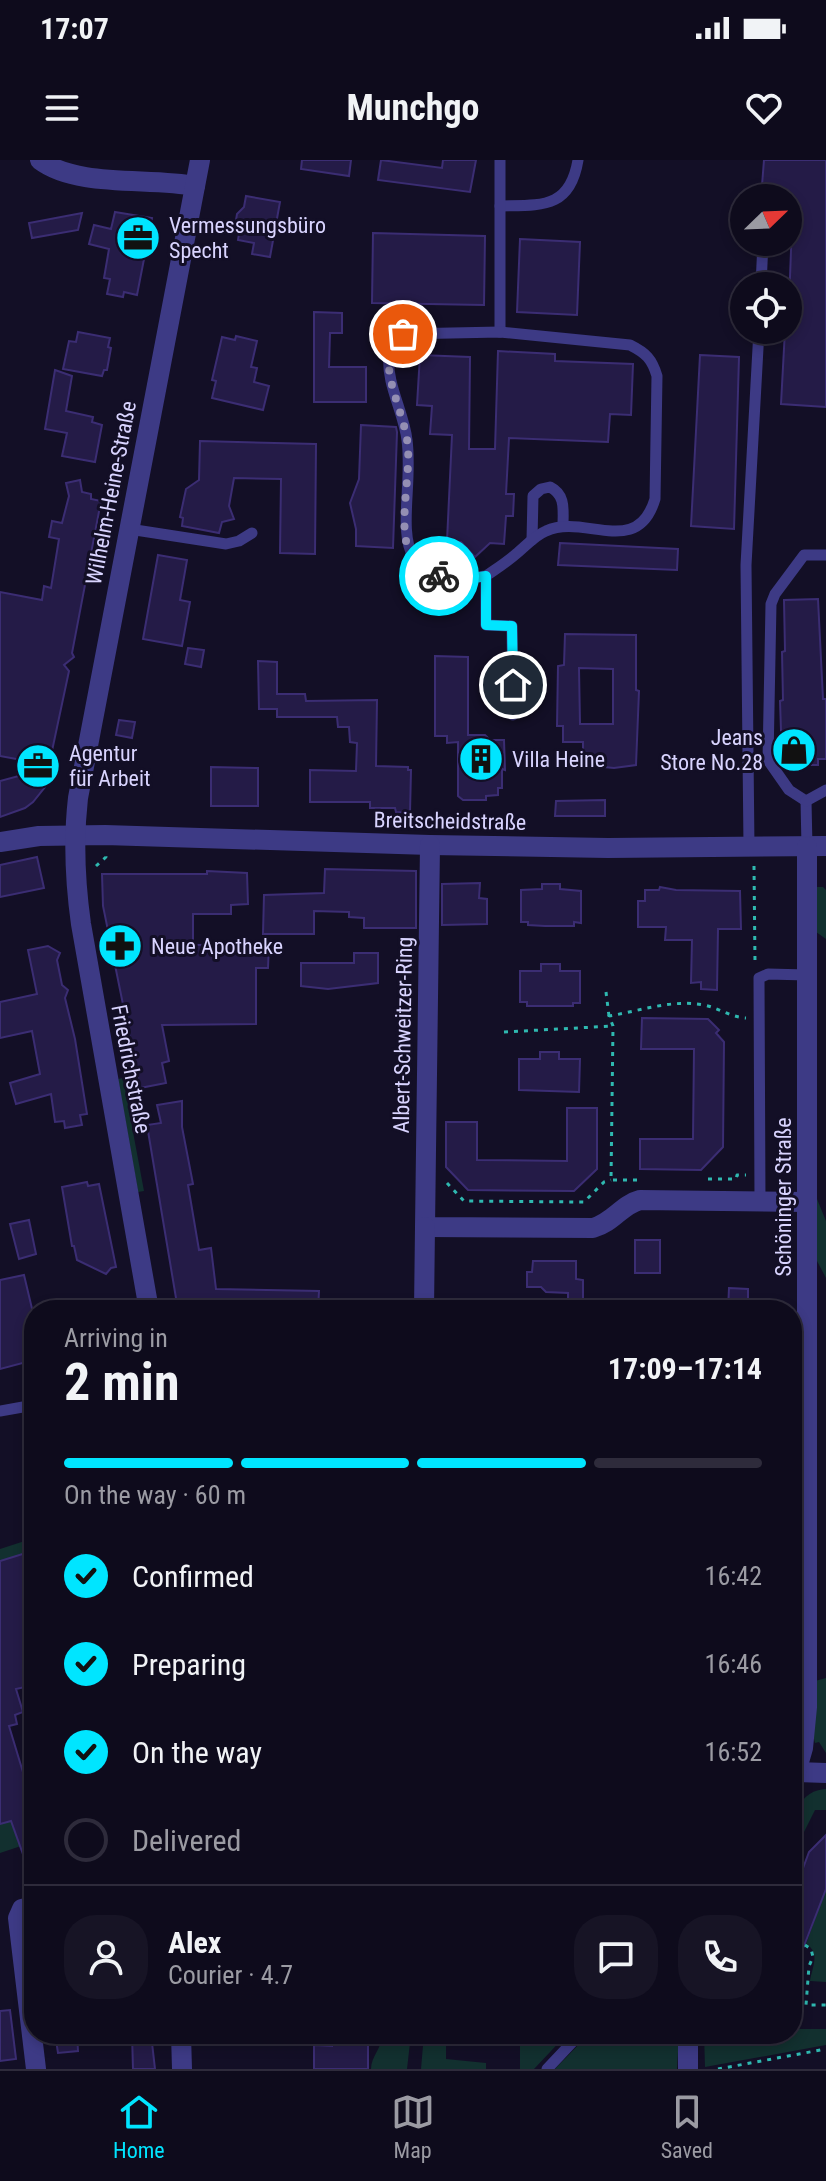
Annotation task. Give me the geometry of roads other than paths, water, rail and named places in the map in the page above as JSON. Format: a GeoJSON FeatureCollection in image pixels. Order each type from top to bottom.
{"type":"FeatureCollection","features":[{"type":"Feature","properties":{"kind":"street"},"geometry":{"type":"LineString","coordinates":[[40,160],[51,168],[116,181],[170,181],[195,186]]}},
{"type":"Feature","properties":{"kind":"street","name":"Wilhelm-Heine-Straße"},"geometry":{"type":"LineString","coordinates":[[74,836],[78,798],[200,160]]}},
{"type":"Feature","properties":{"kind":"street","name":"Breitscheidstraße"},"geometry":{"type":"LineString","coordinates":[[0,842],[39,836],[74,836],[430,845],[816,847]]}},
{"type":"Feature","properties":{"kind":"street","name":"Friedrichstraße"},"geometry":{"type":"LineString","coordinates":[[74,836],[81,924],[147,1300]]}},
{"type":"Feature","properties":{"kind":"street","name":"Albert-Schweitzer-Ring"},"geometry":{"type":"LineString","coordinates":[[424,1300],[430,845]]}},
{"type":"Feature","properties":{"kind":"street","name":"Schöninger Straße"},"geometry":{"type":"LineString","coordinates":[[802,1751],[807,1707],[817,1296],[807,1202],[807,975],[816,847]]}},
{"type":"Feature","properties":{"kind":"street"},"geometry":{"type":"LineString","coordinates":[[425,1227],[593,1228],[606,1224],[632,1202],[640,1200],[807,1202]]}},
{"type":"Feature","properties":{"kind":"street"},"geometry":{"type":"LineString","coordinates":[[802,1778],[826,1773]]}},
{"type":"Feature","properties":{"kind":"street"},"geometry":{"type":"LineString","coordinates":[[24,1908],[18,1918],[24,1968]]}},
{"type":"Feature","properties":{"kind":"street"},"geometry":{"type":"LineString","coordinates":[[33,2044],[36,2069]]}},
{"type":"Feature","properties":{"kind":"street"},"geometry":{"type":"LineString","coordinates":[[181,2044],[182,2069]]}},
{"type":"Feature","properties":{"kind":"street"},"geometry":{"type":"LineString","coordinates":[[688,2044],[688,2069]]}},
{"type":"Feature","properties":{"kind":"lane"},"geometry":{"type":"LineString","coordinates":[[500,160],[500,332]]}},
{"type":"Feature","properties":{"kind":"lane"},"geometry":{"type":"LineString","coordinates":[[500,206],[539,205],[562,196],[573,184],[578,160]]}},
{"type":"Feature","properties":{"kind":"lane"},"geometry":{"type":"LineString","coordinates":[[500,332],[630,345],[646,353],[653,362],[657,376],[655,499],[650,514],[628,531],[563,526],[547,530],[486,576],[468,579],[441,577],[422,569],[408,549],[405,529],[409,450],[392,382],[389,356],[394,338],[403,334],[500,332]]}},
{"type":"Feature","properties":{"kind":"lane"},"geometry":{"type":"LineString","coordinates":[[752,847],[746,565],[758,344]]}},
{"type":"Feature","properties":{"kind":"lane"},"geometry":{"type":"LineString","coordinates":[[532,540],[533,496],[541,489],[550,487],[558,491],[563,500],[563,526]]}},
{"type":"Feature","properties":{"kind":"lane"},"geometry":{"type":"LineString","coordinates":[[129,529],[226,544],[252,533]]}},
{"type":"Feature","properties":{"kind":"lane"},"geometry":{"type":"LineString","coordinates":[[816,847],[806,801],[789,790],[768,760],[771,604],[804,555],[826,555]]}},
{"type":"Feature","properties":{"kind":"lane"},"geometry":{"type":"LineString","coordinates":[[486,576],[486,625],[512,626],[513,715]]}},
{"type":"Feature","properties":{"kind":"lane"},"geometry":{"type":"LineString","coordinates":[[806,801],[826,790]]}},
{"type":"Feature","properties":{"kind":"lane"},"geometry":{"type":"LineString","coordinates":[[760,1202],[759,978],[768,974],[807,975]]}},
{"type":"Feature","properties":{"kind":"lane"},"geometry":{"type":"LineString","coordinates":[[0,1411],[24,1407]]}},
{"type":"Feature","properties":{"kind":"lane"},"geometry":{"type":"LineString","coordinates":[[547,2069],[571,2044]]}},
{"type":"Feature","properties":{"kind":"place","name":"Vermessungsbüro Specht"},"geometry":{"type":"Point","coordinates":[138,238]}},
{"type":"Feature","properties":{"kind":"place","name":"Jeans Store No.28"},"geometry":{"type":"Point","coordinates":[794,750]}},
{"type":"Feature","properties":{"kind":"place","name":"Villa Heine"},"geometry":{"type":"Point","coordinates":[481,759]}},
{"type":"Feature","properties":{"kind":"place","name":"Agentur für Arbeit"},"geometry":{"type":"Point","coordinates":[38,766]}},
{"type":"Feature","properties":{"kind":"place","name":"Neue Apotheke"},"geometry":{"type":"Point","coordinates":[120,946]}}]}
